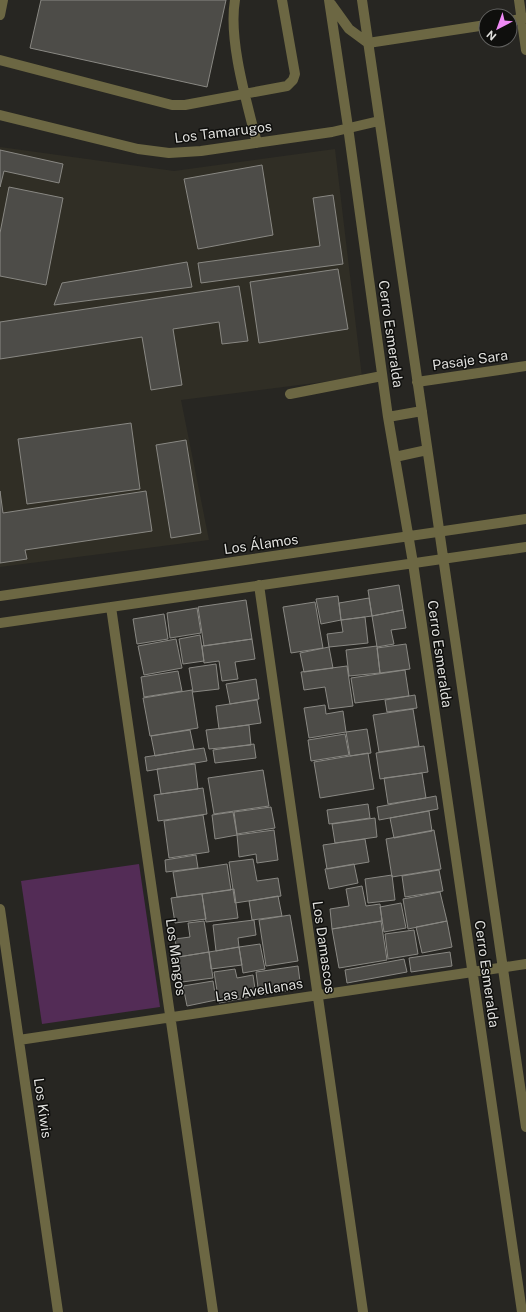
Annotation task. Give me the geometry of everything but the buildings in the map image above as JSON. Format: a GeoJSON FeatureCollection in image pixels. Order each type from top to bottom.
{"type":"FeatureCollection","features":[{"type":"Feature","properties":{"kind":"street"},"geometry":{"type":"LineString","coordinates":[[0,15],[3,0]]}},
{"type":"Feature","properties":{"kind":"street"},"geometry":{"type":"LineString","coordinates":[[235,0],[233,12],[236,56],[257,143]]}},
{"type":"Feature","properties":{"kind":"street"},"geometry":{"type":"LineString","coordinates":[[0,60],[172,105],[185,105],[287,86],[295,77],[282,0]]}},
{"type":"Feature","properties":{"kind":"street"},"geometry":{"type":"LineString","coordinates":[[329,0],[349,29],[368,43],[478,26]]}},
{"type":"Feature","properties":{"kind":"street","name":"Cerro Esmeralda"},"geometry":{"type":"LineString","coordinates":[[329,0],[388,417],[412,563],[522,1312]]}},
{"type":"Feature","properties":{"kind":"street","name":"Cerro Esmeralda"},"geometry":{"type":"LineString","coordinates":[[362,0],[526,1126]]}},
{"type":"Feature","properties":{"kind":"street"},"geometry":{"type":"LineString","coordinates":[[518,0],[524,19],[526,50]]}},
{"type":"Feature","properties":{"kind":"street","name":"Los Tamarugos"},"geometry":{"type":"LineString","coordinates":[[0,115],[138,149],[183,153],[332,132],[348,127],[379,121]]}},
{"type":"Feature","properties":{"kind":"street","name":"Pasaje Sara"},"geometry":{"type":"LineString","coordinates":[[418,382],[526,366]]}},
{"type":"Feature","properties":{"kind":"street"},"geometry":{"type":"LineString","coordinates":[[290,394],[382,376]]}},
{"type":"Feature","properties":{"kind":"street"},"geometry":{"type":"LineString","coordinates":[[388,417],[422,411]]}},
{"type":"Feature","properties":{"kind":"street"},"geometry":{"type":"LineString","coordinates":[[395,457],[427,450]]}},
{"type":"Feature","properties":{"kind":"street","name":"Los Álamos"},"geometry":{"type":"LineString","coordinates":[[0,596],[526,520]]}},
{"type":"Feature","properties":{"kind":"street"},"geometry":{"type":"LineString","coordinates":[[0,623],[526,547]]}},
{"type":"Feature","properties":{"kind":"street","name":"Los Damascos"},"geometry":{"type":"LineString","coordinates":[[259,585],[363,1312]]}},
{"type":"Feature","properties":{"kind":"street","name":"Los Mangos"},"geometry":{"type":"LineString","coordinates":[[111,607],[213,1312]]}},
{"type":"Feature","properties":{"kind":"street","name":"Los Kiwis"},"geometry":{"type":"LineString","coordinates":[[0,909],[58,1312]]}},
{"type":"Feature","properties":{"kind":"street","name":"Las Avellanas"},"geometry":{"type":"LineString","coordinates":[[19,1040],[526,964]]}},
{"type":"Feature","properties":{"kind":"shaded area"},"geometry":{"type":"Polygon","coordinates":[[[0,147],[174,171],[335,149],[362,377],[181,400],[209,540],[0,567],[0,147]]]}},
{"type":"Feature","properties":{"kind":"shaded area"},"geometry":{"type":"Polygon","coordinates":[[[139,864],[160,1007],[42,1024],[21,881],[139,864]]]}}]}
